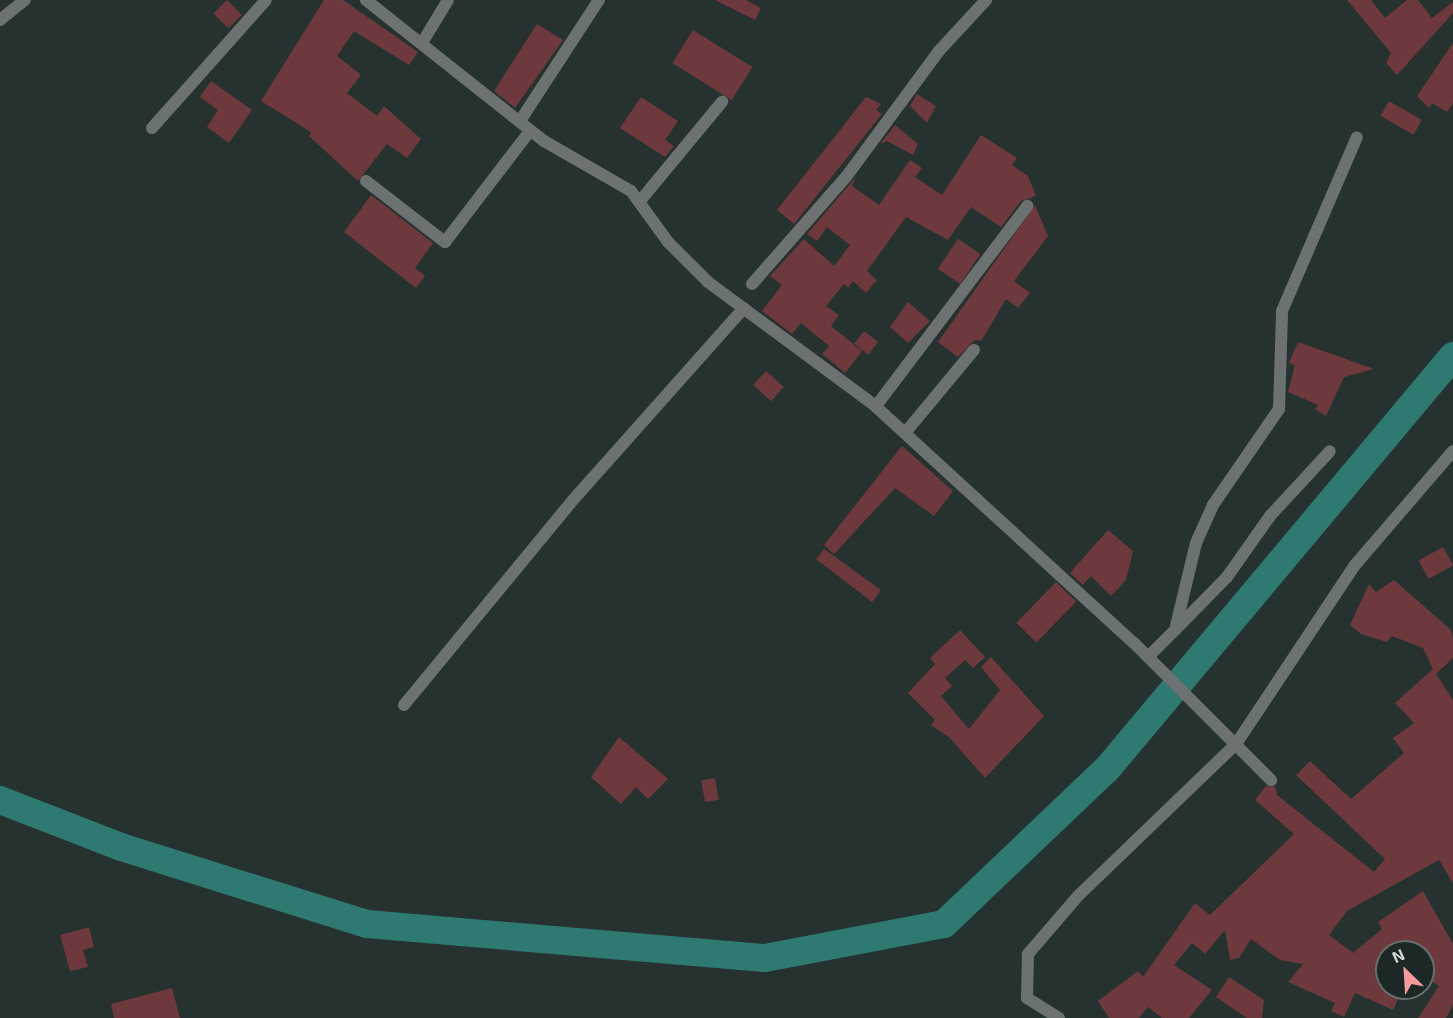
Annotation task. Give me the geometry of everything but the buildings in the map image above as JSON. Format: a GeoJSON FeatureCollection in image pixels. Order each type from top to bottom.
{"type":"FeatureCollection","features":[{"type":"Feature","properties":{"kind":"street"},"geometry":{"type":"LineString","coordinates":[[0,20],[24,0]]}},
{"type":"Feature","properties":{"kind":"street"},"geometry":{"type":"LineString","coordinates":[[152,128],[266,0]]}},
{"type":"Feature","properties":{"kind":"street"},"geometry":{"type":"LineString","coordinates":[[366,0],[531,131],[640,201],[668,242],[708,282],[876,406],[1134,643],[1271,780]]}},
{"type":"Feature","properties":{"kind":"street"},"geometry":{"type":"LineString","coordinates":[[422,43],[448,0]]}},
{"type":"Feature","properties":{"kind":"street"},"geometry":{"type":"LineString","coordinates":[[520,121],[599,0]]}},
{"type":"Feature","properties":{"kind":"street"},"geometry":{"type":"LineString","coordinates":[[752,284],[846,177],[938,52],[986,0]]}},
{"type":"Feature","properties":{"kind":"street"},"geometry":{"type":"LineString","coordinates":[[640,201],[722,102]]}},
{"type":"Feature","properties":{"kind":"street"},"geometry":{"type":"LineString","coordinates":[[366,181],[445,242],[531,131]]}},
{"type":"Feature","properties":{"kind":"street"},"geometry":{"type":"LineString","coordinates":[[1175,630],[1196,543],[1213,505],[1279,409],[1282,311],[1357,137]]}},
{"type":"Feature","properties":{"kind":"street"},"geometry":{"type":"LineString","coordinates":[[876,406],[1027,206]]}},
{"type":"Feature","properties":{"kind":"street"},"geometry":{"type":"LineString","coordinates":[[404,705],[573,500],[744,308]]}},
{"type":"Feature","properties":{"kind":"street"},"geometry":{"type":"LineString","coordinates":[[904,433],[974,350]]}},
{"type":"Feature","properties":{"kind":"street"},"geometry":{"type":"LineString","coordinates":[[1148,657],[1227,577],[1270,516],[1329,451]]}},
{"type":"Feature","properties":{"kind":"street"},"geometry":{"type":"LineString","coordinates":[[1059,1018],[1027,998],[1028,954],[1079,895],[1236,744],[1356,565],[1453,451]]}},
{"type":"Feature","properties":{"kind":"waterway"},"geometry":{"type":"LineString","coordinates":[[0,800],[121,847],[367,924],[765,958],[944,924],[1107,769],[1453,356]]}}]}
